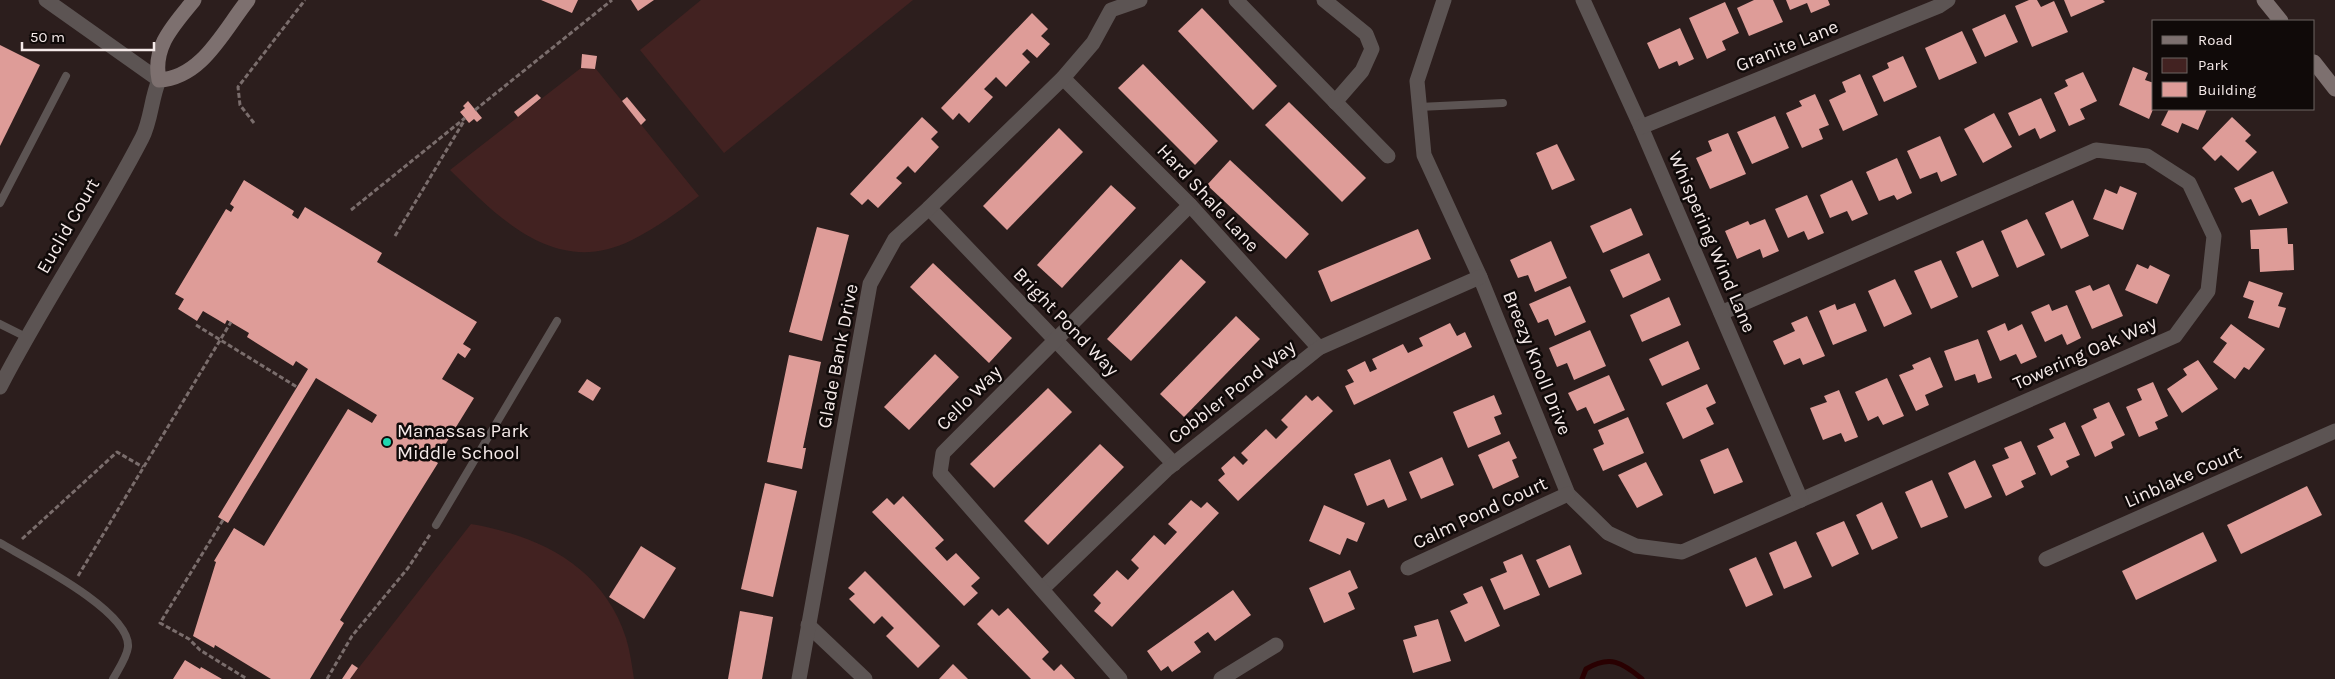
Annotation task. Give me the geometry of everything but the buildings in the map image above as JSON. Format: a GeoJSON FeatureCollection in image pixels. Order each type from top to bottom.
{"type":"FeatureCollection","features":[{"type":"Feature","properties":{"kind":"street"},"geometry":{"type":"LineString","coordinates":[[46,0],[159,80],[177,77],[199,63],[248,0]]}},
{"type":"Feature","properties":{"kind":"street"},"geometry":{"type":"LineString","coordinates":[[159,80],[158,55],[162,41],[194,0]]}},
{"type":"Feature","properties":{"kind":"street","name":"Glade Bank Drive"},"geometry":{"type":"LineString","coordinates":[[799,679],[870,284],[894,239],[930,208],[1064,78],[1092,44],[1111,10],[1140,0]]}},
{"type":"Feature","properties":{"kind":"street"},"geometry":{"type":"LineString","coordinates":[[1236,0],[1388,156]]}},
{"type":"Feature","properties":{"kind":"street"},"geometry":{"type":"LineString","coordinates":[[1324,0],[1366,34],[1372,49],[1362,71],[1335,102]]}},
{"type":"Feature","properties":{"kind":"street","name":"Breezy Knoll Drive"},"geometry":{"type":"LineString","coordinates":[[1444,0],[1416,81],[1424,155],[1480,277],[1568,494],[1608,533],[1636,546],[1682,552],[1801,500]]}},
{"type":"Feature","properties":{"kind":"street","name":"Whispering Wind Lane"},"geometry":{"type":"LineString","coordinates":[[1583,0],[1641,127],[1801,500]]}},
{"type":"Feature","properties":{"kind":"street","name":"Granite Lane"},"geometry":{"type":"LineString","coordinates":[[1641,127],[1939,6],[1948,0]]}},
{"type":"Feature","properties":{"kind":"street"},"geometry":{"type":"LineString","coordinates":[[2264,0],[2280,20]]}},
{"type":"Feature","properties":{"kind":"street"},"geometry":{"type":"LineString","coordinates":[[2315,63],[2335,88]]}},
{"type":"Feature","properties":{"kind":"street","name":"Hard Shale Lane"},"geometry":{"type":"LineString","coordinates":[[1064,78],[1190,205],[1319,348]]}},
{"type":"Feature","properties":{"kind":"street","name":"Euclid Court"},"geometry":{"type":"LineString","coordinates":[[0,387],[26,337],[143,137],[153,95],[159,80]]}},
{"type":"Feature","properties":{"kind":"street","name":"Towering Oak Way"},"geometry":{"type":"LineString","coordinates":[[1721,314],[2096,150],[2147,156],[2189,183],[2214,236],[2208,291],[2175,336],[1801,500]]}},
{"type":"Feature","properties":{"kind":"street","name":"Cello Way"},"geometry":{"type":"LineString","coordinates":[[1120,679],[940,473],[943,453],[1190,205]]}},
{"type":"Feature","properties":{"kind":"street","name":"Bright Pond Way"},"geometry":{"type":"LineString","coordinates":[[930,208],[1174,464]]}},
{"type":"Feature","properties":{"kind":"street","name":"Cobbler Pond Way"},"geometry":{"type":"LineString","coordinates":[[1042,590],[1174,464],[1319,348],[1480,277]]}},
{"type":"Feature","properties":{"kind":"street","name":"Linblake Court"},"geometry":{"type":"LineString","coordinates":[[2046,559],[2335,431]]}},
{"type":"Feature","properties":{"kind":"street","name":"Calm Pond Court"},"geometry":{"type":"LineString","coordinates":[[1408,568],[1568,494]]}},
{"type":"Feature","properties":{"kind":"street"},"geometry":{"type":"LineString","coordinates":[[808,625],[865,679]]}},
{"type":"Feature","properties":{"kind":"street"},"geometry":{"type":"LineString","coordinates":[[1221,679],[1276,645]]}},
{"type":"Feature","properties":{"kind":"lane"},"geometry":{"type":"LineString","coordinates":[[0,203],[66,76]]}},
{"type":"Feature","properties":{"kind":"lane"},"geometry":{"type":"LineString","coordinates":[[1419,108],[1503,103]]}},
{"type":"Feature","properties":{"kind":"lane"},"geometry":{"type":"LineString","coordinates":[[436,525],[557,321]]}},
{"type":"Feature","properties":{"kind":"lane"},"geometry":{"type":"LineString","coordinates":[[0,324],[26,337]]}},
{"type":"Feature","properties":{"kind":"lane"},"geometry":{"type":"LineString","coordinates":[[0,542],[94,600],[114,616],[126,635],[128,648],[113,679]]}},
{"type":"Feature","properties":{"kind":"path"},"geometry":{"type":"LineString","coordinates":[[254,123],[240,105],[238,87],[306,0]]}},
{"type":"Feature","properties":{"kind":"path"},"geometry":{"type":"LineString","coordinates":[[475,110],[612,0]]}},
{"type":"Feature","properties":{"kind":"path"},"geometry":{"type":"LineString","coordinates":[[351,210],[466,118],[395,236]]}},
{"type":"Feature","properties":{"kind":"path"},"geometry":{"type":"LineString","coordinates":[[72,586],[231,322]]}},
{"type":"Feature","properties":{"kind":"path"},"geometry":{"type":"LineString","coordinates":[[196,325],[297,387]]}},
{"type":"Feature","properties":{"kind":"path"},"geometry":{"type":"LineString","coordinates":[[22,539],[117,452],[143,467]]}},
{"type":"Feature","properties":{"kind":"path"},"geometry":{"type":"LineString","coordinates":[[223,520],[160,623],[189,639],[200,650],[247,679]]}},
{"type":"Feature","properties":{"kind":"path"},"geometry":{"type":"LineString","coordinates":[[327,679],[352,636],[408,568],[436,525]]}},
{"type":"Feature","properties":{"kind":"green space"},"geometry":{"type":"Polygon","coordinates":[[[701,0],[913,0],[724,153],[640,50],[701,0]]]}},
{"type":"Feature","properties":{"kind":"green space"},"geometry":{"type":"Polygon","coordinates":[[[581,68],[596,69],[699,196],[667,220],[632,240],[604,250],[579,252],[554,247],[531,238],[489,207],[450,170],[581,68]]]}},
{"type":"Feature","properties":{"kind":"green space"},"geometry":{"type":"Polygon","coordinates":[[[471,524],[497,529],[544,547],[566,559],[585,574],[602,592],[616,613],[626,638],[634,679],[350,679],[471,524]]]}},
{"type":"Feature","properties":{"kind":"waterway"},"geometry":{"type":"LineString","coordinates":[[1582,679],[1586,669],[1602,662],[1616,662],[1628,668],[1642,679]]}},
{"type":"Feature","properties":{"kind":"place","name":"Manassas Park Middle School"},"geometry":{"type":"Point","coordinates":[387,442]}}]}
